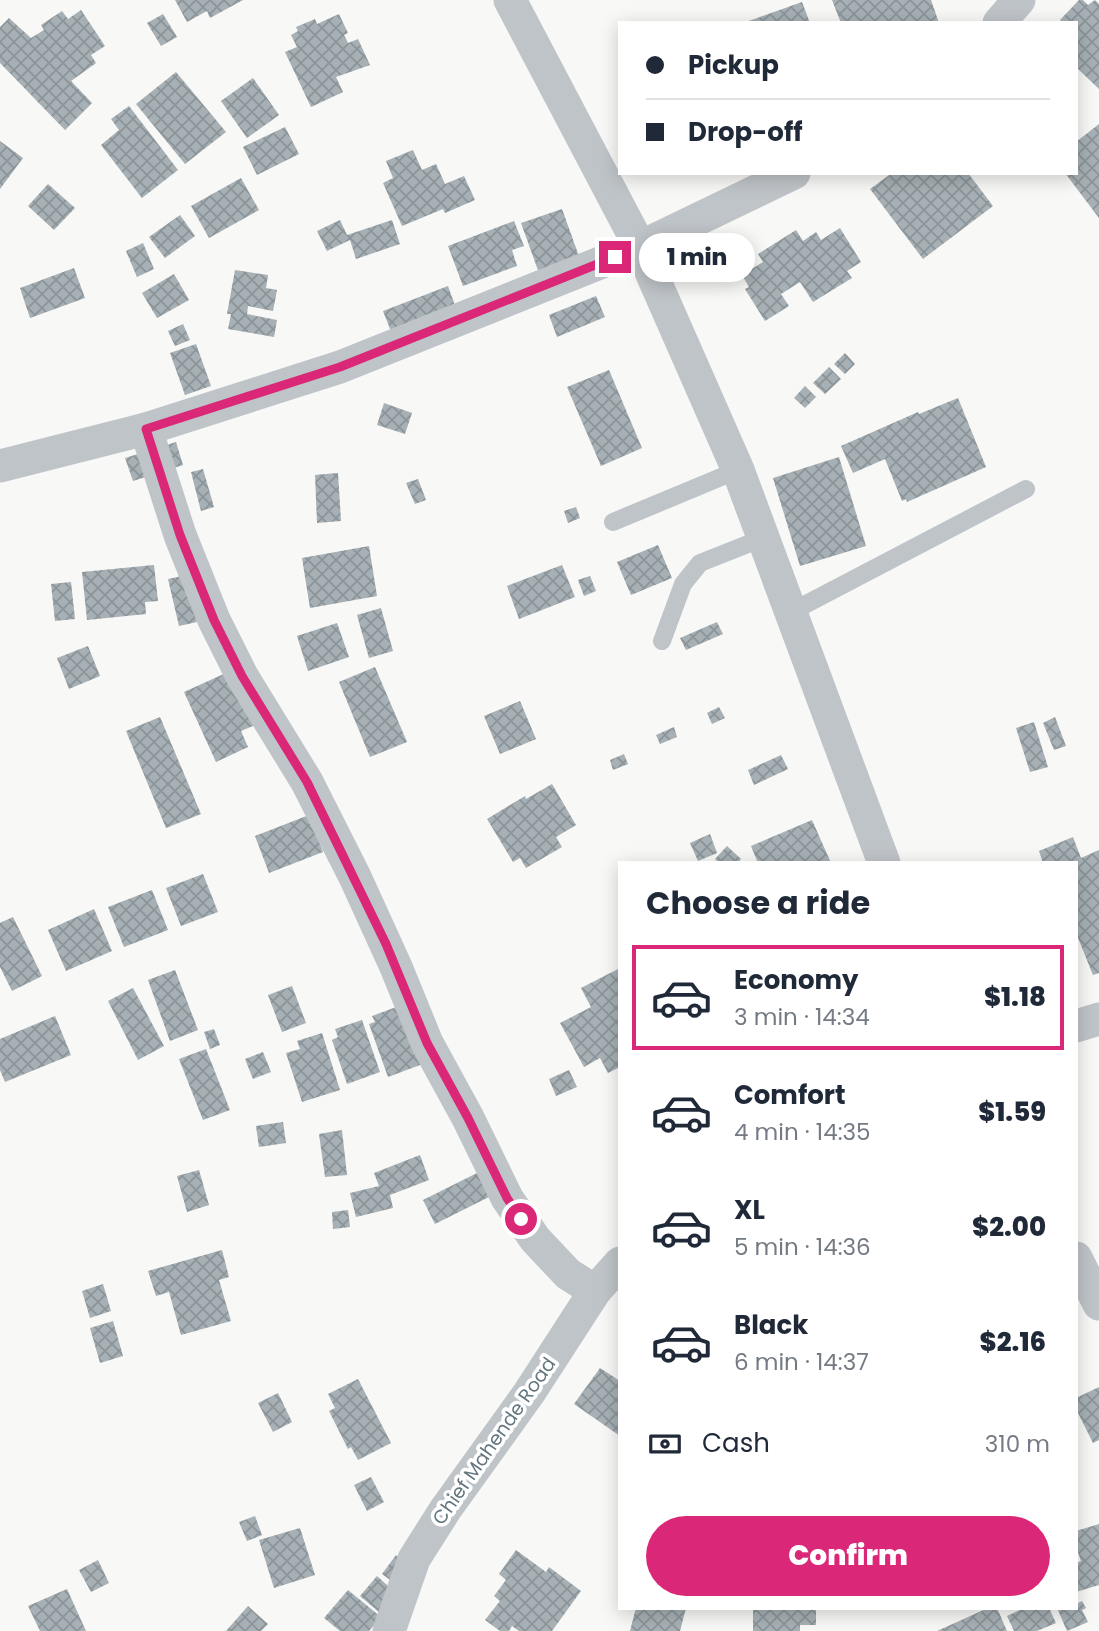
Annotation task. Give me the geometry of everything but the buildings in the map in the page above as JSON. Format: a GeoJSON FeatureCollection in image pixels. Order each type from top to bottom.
{"type":"FeatureCollection","features":[{"type":"Feature","properties":{"kind":"street"},"geometry":{"type":"LineString","coordinates":[[510,0],[640,247],[738,470],[883,861]]}},
{"type":"Feature","properties":{"kind":"street"},"geometry":{"type":"LineString","coordinates":[[1001,21],[1019,0]]}},
{"type":"Feature","properties":{"kind":"street"},"geometry":{"type":"LineString","coordinates":[[0,466],[146,429],[340,367],[640,247],[790,175]]}},
{"type":"Feature","properties":{"kind":"street"},"geometry":{"type":"LineString","coordinates":[[146,429],[180,535],[214,620],[242,676],[307,782],[355,877],[427,1043],[507,1198],[535,1239],[568,1274],[595,1291]]}},
{"type":"Feature","properties":{"kind":"street"},"geometry":{"type":"LineString","coordinates":[[1078,1025],[1099,1020]]}},
{"type":"Feature","properties":{"kind":"street"},"geometry":{"type":"LineString","coordinates":[[1078,1262],[1099,1304]]}},
{"type":"Feature","properties":{"kind":"street","name":"Chief Mahende Road"},"geometry":{"type":"LineString","coordinates":[[389,1631],[414,1559],[445,1510],[529,1393],[595,1291],[618,1265]]}},
{"type":"Feature","properties":{"kind":"lane"},"geometry":{"type":"LineString","coordinates":[[614,522],[738,470]]}},
{"type":"Feature","properties":{"kind":"lane"},"geometry":{"type":"LineString","coordinates":[[791,612],[1026,489]]}},
{"type":"Feature","properties":{"kind":"lane"},"geometry":{"type":"LineString","coordinates":[[663,640],[683,584],[700,563],[763,538]]}},
{"type":"Feature","properties":{"kind":"route"},"geometry":{"type":"LineString","coordinates":[[521,1219],[507,1198],[427,1043],[386,944],[307,782],[242,676],[214,620],[180,535],[146,429],[340,367],[615,257]]}}]}
